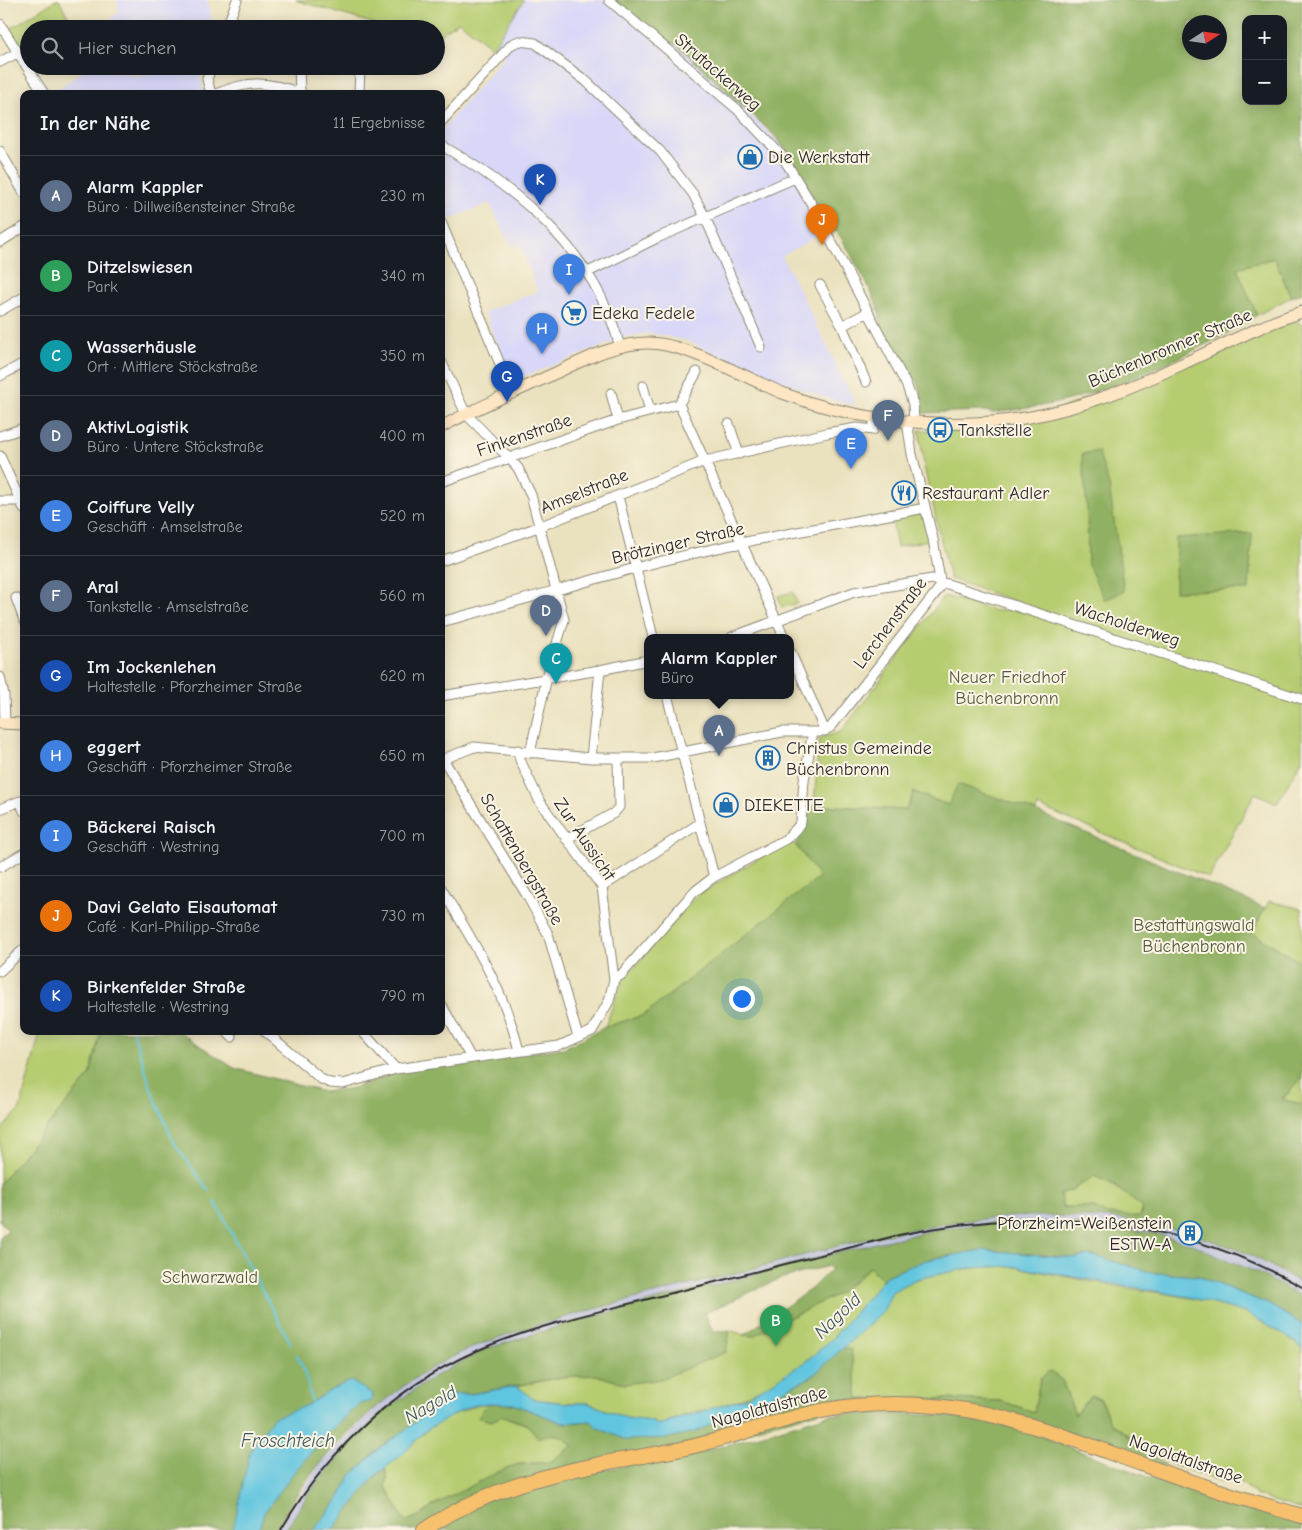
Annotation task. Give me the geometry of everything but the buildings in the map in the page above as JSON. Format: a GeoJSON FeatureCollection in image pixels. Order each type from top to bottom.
{"type":"FeatureCollection","features":[{"type":"Feature","properties":{"kind":"main road","name":"Büchenbronner Straße"},"geometry":{"type":"LineString","coordinates":[[445,425],[512,393],[620,347],[648,343],[673,346],[786,394],[827,408],[875,417],[911,421],[991,422],[1028,417],[1099,399],[1155,377],[1254,330],[1302,312]]}},
{"type":"Feature","properties":{"kind":"main road"},"geometry":{"type":"LineString","coordinates":[[2,723],[20,724]]}},
{"type":"Feature","properties":{"kind":"main road","name":"Nagoldtalstraße"},"geometry":{"type":"LineString","coordinates":[[424,1530],[481,1498],[546,1476],[713,1442],[810,1412],[853,1406],[887,1404],[946,1406],[982,1411],[1017,1420],[1162,1471],[1302,1516]]}},
{"type":"Feature","properties":{"kind":"street"},"geometry":{"type":"LineString","coordinates":[[229,20],[237,0]]}},
{"type":"Feature","properties":{"kind":"street","name":"Strutackerweg"},"geometry":{"type":"LineString","coordinates":[[609,0],[744,116],[774,146],[811,202],[868,312]]}},
{"type":"Feature","properties":{"kind":"street"},"geometry":{"type":"LineString","coordinates":[[0,24],[19,52],[0,62]]}},
{"type":"Feature","properties":{"kind":"street"},"geometry":{"type":"LineString","coordinates":[[445,118],[512,44],[519,42],[535,43],[586,81],[660,151],[693,194],[705,217],[761,347]]}},
{"type":"Feature","properties":{"kind":"street"},"geometry":{"type":"LineString","coordinates":[[33,75],[42,90]]}},
{"type":"Feature","properties":{"kind":"street"},"geometry":{"type":"LineString","coordinates":[[209,75],[207,79],[210,90]]}},
{"type":"Feature","properties":{"kind":"street"},"geometry":{"type":"LineString","coordinates":[[300,75],[301,90]]}},
{"type":"Feature","properties":{"kind":"street"},"geometry":{"type":"LineString","coordinates":[[359,90],[360,75]]}},
{"type":"Feature","properties":{"kind":"street"},"geometry":{"type":"LineString","coordinates":[[225,90],[239,84],[261,83],[289,90]]}},
{"type":"Feature","properties":{"kind":"street"},"geometry":{"type":"LineString","coordinates":[[445,147],[486,171],[521,198],[561,237],[588,272],[610,316],[620,347]]}},
{"type":"Feature","properties":{"kind":"street"},"geometry":{"type":"LineString","coordinates":[[0,152],[20,186]]}},
{"type":"Feature","properties":{"kind":"street"},"geometry":{"type":"LineString","coordinates":[[588,272],[657,238],[795,178]]}},
{"type":"Feature","properties":{"kind":"street"},"geometry":{"type":"LineString","coordinates":[[0,242],[20,230]]}},
{"type":"Feature","properties":{"kind":"street"},"geometry":{"type":"LineString","coordinates":[[445,232],[512,393]]}},
{"type":"Feature","properties":{"kind":"street"},"geometry":{"type":"LineString","coordinates":[[820,285],[842,326],[866,382]]}},
{"type":"Feature","properties":{"kind":"street"},"geometry":{"type":"LineString","coordinates":[[0,311],[20,299]]}},
{"type":"Feature","properties":{"kind":"street"},"geometry":{"type":"LineString","coordinates":[[842,326],[868,312]]}},
{"type":"Feature","properties":{"kind":"street","name":"Lerchenstraße"},"geometry":{"type":"LineString","coordinates":[[825,731],[836,721],[938,590],[942,581],[912,454],[911,394],[868,312]]}},
{"type":"Feature","properties":{"kind":"street"},"geometry":{"type":"LineString","coordinates":[[0,376],[20,366]]}},
{"type":"Feature","properties":{"kind":"street"},"geometry":{"type":"LineString","coordinates":[[445,369],[466,414],[518,468],[531,495],[558,592],[564,620],[547,677],[530,753]]}},
{"type":"Feature","properties":{"kind":"street"},"geometry":{"type":"LineString","coordinates":[[697,372],[679,404],[783,634]]}},
{"type":"Feature","properties":{"kind":"street"},"geometry":{"type":"LineString","coordinates":[[643,386],[650,411]]}},
{"type":"Feature","properties":{"kind":"street"},"geometry":{"type":"LineString","coordinates":[[611,393],[618,420]]}},
{"type":"Feature","properties":{"kind":"street","name":"Finkenstraße"},"geometry":{"type":"LineString","coordinates":[[445,481],[618,420],[679,404]]}},
{"type":"Feature","properties":{"kind":"street","name":"Amselstraße"},"geometry":{"type":"LineString","coordinates":[[445,560],[541,526],[705,461],[827,433],[857,428],[873,430],[875,417]]}},
{"type":"Feature","properties":{"kind":"street"},"geometry":{"type":"LineString","coordinates":[[729,424],[739,454]]}},
{"type":"Feature","properties":{"kind":"street"},"geometry":{"type":"LineString","coordinates":[[0,436],[20,429]]}},
{"type":"Feature","properties":{"kind":"street"},"geometry":{"type":"LineString","coordinates":[[0,456],[20,498]]}},
{"type":"Feature","properties":{"kind":"street"},"geometry":{"type":"LineString","coordinates":[[618,496],[652,634]]}},
{"type":"Feature","properties":{"kind":"street"},"geometry":{"type":"LineString","coordinates":[[0,501],[20,504]]}},
{"type":"Feature","properties":{"kind":"street","name":"Brötzinger Straße"},"geometry":{"type":"LineString","coordinates":[[445,621],[558,592],[636,568],[743,544],[925,508]]}},
{"type":"Feature","properties":{"kind":"street"},"geometry":{"type":"LineString","coordinates":[[740,634],[854,592],[932,580],[942,581]]}},
{"type":"Feature","properties":{"kind":"street","name":"Wacholderweg"},"geometry":{"type":"LineString","coordinates":[[942,581],[1302,698]]}},
{"type":"Feature","properties":{"kind":"street"},"geometry":{"type":"LineString","coordinates":[[16,598],[20,609]]}},
{"type":"Feature","properties":{"kind":"street"},"geometry":{"type":"LineString","coordinates":[[445,759],[474,747],[591,758],[653,758],[782,732],[825,731],[794,660]]}},
{"type":"Feature","properties":{"kind":"street"},"geometry":{"type":"LineString","coordinates":[[445,695],[547,677],[600,670],[644,661]]}},
{"type":"Feature","properties":{"kind":"street"},"geometry":{"type":"LineString","coordinates":[[591,758],[600,670]]}},
{"type":"Feature","properties":{"kind":"street"},"geometry":{"type":"LineString","coordinates":[[0,677],[4,695],[2,723]]}},
{"type":"Feature","properties":{"kind":"street"},"geometry":{"type":"LineString","coordinates":[[668,699],[714,877]]}},
{"type":"Feature","properties":{"kind":"street"},"geometry":{"type":"LineString","coordinates":[[269,1035],[309,1071],[330,1083],[364,1080],[396,1069],[559,1046],[592,1031],[599,1022],[609,1001],[614,980],[621,975],[694,892],[714,877],[786,839],[801,822],[804,780],[812,732]]}},
{"type":"Feature","properties":{"kind":"street","name":"Zur Aussicht"},"geometry":{"type":"LineString","coordinates":[[518,750],[520,760],[540,802],[602,887],[614,980]]}},
{"type":"Feature","properties":{"kind":"street"},"geometry":{"type":"LineString","coordinates":[[566,839],[614,813],[619,807],[618,759]]}},
{"type":"Feature","properties":{"kind":"street","name":"Schattenbergstraße"},"geometry":{"type":"LineString","coordinates":[[445,765],[528,897],[548,934],[578,1037]]}},
{"type":"Feature","properties":{"kind":"street"},"geometry":{"type":"LineString","coordinates":[[0,809],[20,801]]}},
{"type":"Feature","properties":{"kind":"street"},"geometry":{"type":"LineString","coordinates":[[602,887],[700,823]]}},
{"type":"Feature","properties":{"kind":"street"},"geometry":{"type":"LineString","coordinates":[[0,867],[20,855]]}},
{"type":"Feature","properties":{"kind":"street"},"geometry":{"type":"LineString","coordinates":[[445,895],[491,971],[504,1001],[519,1052]]}},
{"type":"Feature","properties":{"kind":"street"},"geometry":{"type":"LineString","coordinates":[[0,971],[20,953]]}},
{"type":"Feature","properties":{"kind":"street"},"geometry":{"type":"LineString","coordinates":[[445,1011],[471,1058]]}},
{"type":"Feature","properties":{"kind":"street"},"geometry":{"type":"LineString","coordinates":[[366,1035],[396,1069]]}},
{"type":"Feature","properties":{"kind":"shaded area"},"geometry":{"type":"Polygon","coordinates":[[[117,0],[208,0],[211,20],[108,20],[119,12],[117,0]]]}},
{"type":"Feature","properties":{"kind":"shaded area"},"geometry":{"type":"Polygon","coordinates":[[[524,0],[614,0],[652,31],[679,47],[785,148],[799,168],[830,232],[823,233],[782,256],[856,405],[826,398],[760,373],[685,340],[650,333],[625,337],[512,381],[485,312],[538,291],[519,243],[512,247],[489,203],[446,221],[445,219],[445,126],[504,57],[492,48],[524,0]]]}},
{"type":"Feature","properties":{"kind":"shaded area"},"geometry":{"type":"Polygon","coordinates":[[[77,75],[131,75],[136,77],[144,75],[200,75],[203,90],[57,90],[77,75]]]}},
{"type":"Feature","properties":{"kind":"shaded area"},"geometry":{"type":"Polygon","coordinates":[[[1010,1215],[1125,1219],[1201,1237],[1243,1252],[1302,1283],[1302,1297],[1256,1272],[1193,1244],[1157,1234],[1097,1225],[876,1243],[571,1323],[486,1349],[346,1448],[308,1494],[286,1530],[276,1530],[320,1464],[376,1407],[422,1373],[462,1352],[498,1337],[617,1302],[728,1275],[881,1234],[940,1223],[1010,1215]]]}},
{"type":"Feature","properties":{"kind":"green space"},"geometry":{"type":"Polygon","coordinates":[[[59,0],[70,20],[24,20],[59,0]]]}},
{"type":"Feature","properties":{"kind":"green space"},"geometry":{"type":"Polygon","coordinates":[[[295,0],[524,0],[492,48],[459,21],[445,31],[445,20],[361,20],[295,0]]]}},
{"type":"Feature","properties":{"kind":"green space"},"geometry":{"type":"Polygon","coordinates":[[[614,0],[1302,0],[1302,293],[1291,297],[1274,258],[1237,268],[1257,315],[1162,366],[1086,395],[1052,404],[992,413],[986,411],[921,413],[918,411],[918,406],[922,402],[918,384],[915,378],[908,380],[880,327],[878,308],[867,283],[842,239],[836,231],[830,232],[799,168],[774,135],[679,47],[652,31],[614,0]]]}},
{"type":"Feature","properties":{"kind":"green space"},"geometry":{"type":"Polygon","coordinates":[[[20,23],[20,56],[5,32],[20,23]]]}},
{"type":"Feature","properties":{"kind":"green space"},"geometry":{"type":"Polygon","coordinates":[[[1274,258],[1291,297],[1257,315],[1236,268],[1274,258]]]}},
{"type":"Feature","properties":{"kind":"green space","name":"Neuer Friedhof Büchenbronn"},"geometry":{"type":"Polygon","coordinates":[[[1295,320],[1302,325],[1302,760],[1277,803],[1255,793],[1209,878],[1038,806],[1034,816],[948,805],[914,792],[906,810],[814,805],[819,738],[841,732],[944,596],[996,611],[1011,608],[1117,636],[950,579],[925,471],[919,430],[934,431],[935,436],[945,436],[947,431],[1018,424],[1295,320]]]}},
{"type":"Feature","properties":{"kind":"green space"},"geometry":{"type":"Polygon","coordinates":[[[1098,451],[1109,485],[1124,591],[1105,600],[1088,565],[1087,509],[1082,454],[1098,451]]]}},
{"type":"Feature","properties":{"kind":"green space"},"geometry":{"type":"Polygon","coordinates":[[[925,508],[933,539],[897,547],[891,515],[925,508]]]}},
{"type":"Feature","properties":{"kind":"green space"},"geometry":{"type":"Polygon","coordinates":[[[1252,533],[1249,590],[1175,591],[1176,538],[1252,533]]]}},
{"type":"Feature","properties":{"kind":"green space"},"geometry":{"type":"Polygon","coordinates":[[[793,592],[797,603],[782,608],[778,596],[793,592]]]}},
{"type":"Feature","properties":{"kind":"green space","name":"Schwarzwald"},"geometry":{"type":"Polygon","coordinates":[[[958,784],[1029,809],[1265,908],[1252,933],[1302,963],[1302,1078],[1282,1099],[1302,1104],[1302,1283],[1241,1251],[1199,1237],[1141,1222],[1104,1218],[1031,1216],[983,1219],[936,1225],[843,1245],[586,1311],[515,1332],[467,1350],[422,1374],[379,1405],[358,1423],[320,1463],[289,1507],[276,1530],[0,1530],[0,1237],[8,1230],[0,1221],[0,1183],[90,1075],[100,1035],[184,1035],[234,1068],[324,1092],[353,1088],[400,1071],[564,1048],[605,1027],[644,1015],[819,877],[796,845],[814,805],[906,810],[914,792],[948,805],[958,784]],[[1094,1176],[1072,1190],[1060,1194],[1063,1207],[1092,1207],[1107,1214],[1140,1217],[1143,1208],[1112,1184],[1094,1176]]]}},
{"type":"Feature","properties":{"kind":"green space"},"geometry":{"type":"Polygon","coordinates":[[[791,839],[820,877],[644,1015],[605,1027],[622,981],[696,896],[791,839]]]}},
{"type":"Feature","properties":{"kind":"green space"},"geometry":{"type":"Polygon","coordinates":[[[1269,901],[1302,909],[1302,963],[1252,933],[1269,901]]]}},
{"type":"Feature","properties":{"kind":"green space"},"geometry":{"type":"Polygon","coordinates":[[[100,1035],[90,1075],[0,1183],[0,1131],[20,1109],[39,1036],[100,1035]]]}},
{"type":"Feature","properties":{"kind":"green space"},"geometry":{"type":"Polygon","coordinates":[[[1302,1078],[1302,1104],[1282,1100],[1302,1078]]]}},
{"type":"Feature","properties":{"kind":"green space"},"geometry":{"type":"Polygon","coordinates":[[[1094,1176],[1112,1184],[1143,1207],[1140,1217],[1107,1214],[1092,1207],[1063,1207],[1060,1193],[1072,1190],[1094,1176]]]}},
{"type":"Feature","properties":{"kind":"green space"},"geometry":{"type":"Polygon","coordinates":[[[1009,1221],[1097,1225],[1157,1234],[1193,1244],[1256,1272],[1302,1297],[1302,1324],[1268,1304],[1198,1276],[1155,1273],[1090,1255],[1076,1258],[983,1250],[926,1260],[886,1276],[883,1280],[869,1267],[840,1293],[753,1336],[744,1335],[811,1289],[831,1269],[828,1266],[779,1279],[705,1313],[713,1332],[730,1330],[726,1352],[661,1379],[625,1384],[596,1375],[563,1377],[470,1394],[447,1394],[412,1425],[381,1447],[350,1477],[340,1497],[314,1530],[286,1530],[308,1494],[346,1448],[383,1411],[437,1375],[486,1349],[573,1322],[876,1243],[939,1229],[1009,1221]]]}},
{"type":"Feature","properties":{"kind":"green space"},"geometry":{"type":"Polygon","coordinates":[[[1010,1266],[1196,1299],[1220,1305],[1264,1321],[1302,1349],[1302,1510],[1257,1496],[1236,1478],[1223,1482],[1171,1464],[1110,1422],[1101,1400],[1091,1395],[1075,1415],[1062,1380],[1040,1379],[1034,1412],[1001,1401],[917,1398],[858,1399],[851,1350],[842,1348],[882,1312],[891,1292],[916,1279],[969,1268],[1010,1266]]]}},
{"type":"Feature","properties":{"kind":"green space"},"geometry":{"type":"Polygon","coordinates":[[[869,1267],[883,1280],[832,1339],[804,1363],[760,1391],[717,1408],[695,1412],[658,1425],[651,1421],[626,1418],[588,1403],[565,1403],[532,1399],[517,1386],[563,1377],[596,1375],[625,1384],[726,1352],[730,1330],[753,1336],[856,1281],[869,1267]]]}},
{"type":"Feature","properties":{"kind":"green space"},"geometry":{"type":"Polygon","coordinates":[[[842,1348],[851,1350],[858,1399],[917,1398],[1001,1401],[1034,1412],[1040,1379],[1049,1371],[1062,1380],[1075,1415],[1091,1395],[1101,1400],[1110,1422],[1165,1464],[1162,1466],[1017,1415],[857,1402],[452,1507],[417,1530],[333,1530],[364,1490],[385,1468],[387,1477],[386,1487],[405,1522],[506,1468],[519,1464],[550,1462],[572,1446],[564,1438],[556,1435],[537,1438],[529,1425],[503,1416],[491,1421],[478,1417],[488,1403],[513,1404],[563,1423],[591,1421],[598,1428],[695,1432],[811,1377],[842,1348]]]}},
{"type":"Feature","properties":{"kind":"green space"},"geometry":{"type":"Polygon","coordinates":[[[488,1403],[478,1417],[491,1421],[502,1416],[565,1438],[573,1446],[550,1462],[519,1464],[434,1505],[423,1514],[405,1522],[386,1487],[387,1477],[385,1468],[420,1436],[439,1422],[463,1410],[488,1403]]]}},
{"type":"Feature","properties":{"kind":"green space"},"geometry":{"type":"Polygon","coordinates":[[[853,1413],[938,1415],[986,1421],[1024,1430],[1164,1483],[1302,1520],[1302,1530],[436,1530],[486,1500],[559,1478],[702,1452],[828,1415],[853,1413]]]}},
{"type":"Feature","properties":{"kind":"water"},"geometry":{"type":"Polygon","coordinates":[[[983,1250],[1076,1258],[1090,1255],[1155,1273],[1198,1276],[1268,1304],[1302,1324],[1302,1349],[1293,1340],[1246,1313],[1189,1297],[1011,1266],[969,1268],[916,1279],[892,1292],[883,1312],[811,1377],[695,1432],[668,1438],[626,1440],[598,1428],[591,1421],[563,1423],[513,1404],[488,1403],[468,1407],[425,1431],[402,1455],[375,1476],[333,1530],[314,1530],[340,1497],[350,1477],[381,1447],[412,1425],[447,1394],[470,1394],[517,1386],[533,1399],[565,1403],[588,1403],[626,1418],[651,1421],[658,1425],[745,1398],[804,1363],[832,1339],[886,1276],[926,1260],[983,1250]]]}},
{"type":"Feature","properties":{"kind":"water","name":"Froschteich"},"geometry":{"type":"Polygon","coordinates":[[[351,1381],[373,1394],[372,1401],[359,1404],[330,1431],[295,1471],[264,1513],[259,1530],[233,1530],[250,1451],[273,1418],[307,1405],[336,1387],[351,1381]]]}},
{"type":"Feature","properties":{"kind":"waterway"},"geometry":{"type":"LineString","coordinates":[[134,1035],[151,1089],[174,1143],[209,1191]]}},
{"type":"Feature","properties":{"kind":"waterway"},"geometry":{"type":"LineString","coordinates":[[215,1202],[291,1344]]}},
{"type":"Feature","properties":{"kind":"waterway"},"geometry":{"type":"LineString","coordinates":[[297,1355],[304,1370],[312,1402]]}},
{"type":"Feature","properties":{"kind":"railway"},"geometry":{"type":"LineString","coordinates":[[281,1530],[300,1500],[322,1471],[345,1444],[371,1419],[399,1396],[429,1376],[460,1359],[514,1336],[558,1322],[899,1235],[951,1226],[1003,1221],[1054,1220],[1106,1224],[1156,1232],[1206,1245],[1255,1263],[1302,1287]]}},
{"type":"Feature","properties":{"kind":"place","name":"Die Werkstatt"},"geometry":{"type":"Point","coordinates":[750,157]}},
{"type":"Feature","properties":{"kind":"place","name":"Birkenfelder Straße"},"geometry":{"type":"Point","coordinates":[540,205]}},
{"type":"Feature","properties":{"kind":"place","name":"Davi Gelato Eisautomat"},"geometry":{"type":"Point","coordinates":[822,245]}},
{"type":"Feature","properties":{"kind":"place","name":"Bäckerei Raisch"},"geometry":{"type":"Point","coordinates":[569,295]}},
{"type":"Feature","properties":{"kind":"place","name":"Edeka Fedele"},"geometry":{"type":"Point","coordinates":[574,313]}},
{"type":"Feature","properties":{"kind":"place","name":"eggert"},"geometry":{"type":"Point","coordinates":[542,354]}},
{"type":"Feature","properties":{"kind":"place","name":"Im Jockenlehen"},"geometry":{"type":"Point","coordinates":[507,402]}},
{"type":"Feature","properties":{"kind":"place","name":"Tankstelle"},"geometry":{"type":"Point","coordinates":[940,430]}},
{"type":"Feature","properties":{"kind":"place","name":"Aral"},"geometry":{"type":"Point","coordinates":[888,441]}},
{"type":"Feature","properties":{"kind":"place","name":"Coiffure Velly"},"geometry":{"type":"Point","coordinates":[851,469]}},
{"type":"Feature","properties":{"kind":"place","name":"Restaurant Adler"},"geometry":{"type":"Point","coordinates":[904,493]}},
{"type":"Feature","properties":{"kind":"place","name":"AktivLogistik"},"geometry":{"type":"Point","coordinates":[546,636]}},
{"type":"Feature","properties":{"kind":"place","name":"Wasserhäusle"},"geometry":{"type":"Point","coordinates":[556,684]}},
{"type":"Feature","properties":{"kind":"place","name":"Alarm Kappler"},"geometry":{"type":"Point","coordinates":[719,756]}},
{"type":"Feature","properties":{"kind":"place","name":"Christus Gemeinde Büchenbronn"},"geometry":{"type":"Point","coordinates":[768,758]}},
{"type":"Feature","properties":{"kind":"place","name":"DIEKETTE"},"geometry":{"type":"Point","coordinates":[726,805]}},
{"type":"Feature","properties":{"kind":"place","name":"Pforzheim-Weißenstein ESTW-A"},"geometry":{"type":"Point","coordinates":[1190,1233]}},
{"type":"Feature","properties":{"kind":"place","name":"Ditzelswiesen"},"geometry":{"type":"Point","coordinates":[776,1346]}},
{"type":"Feature","properties":{"kind":"park label","name":"Bestattungswald Büchenbronn"},"geometry":{"type":"Point","coordinates":[1194,935]}},
{"type":"Feature","properties":{"kind":"water label","name":"Nagold"},"geometry":{"type":"Point","coordinates":[837,1315]}},
{"type":"Feature","properties":{"kind":"water label","name":"Nagold"},"geometry":{"type":"Point","coordinates":[430,1404]}}]}
